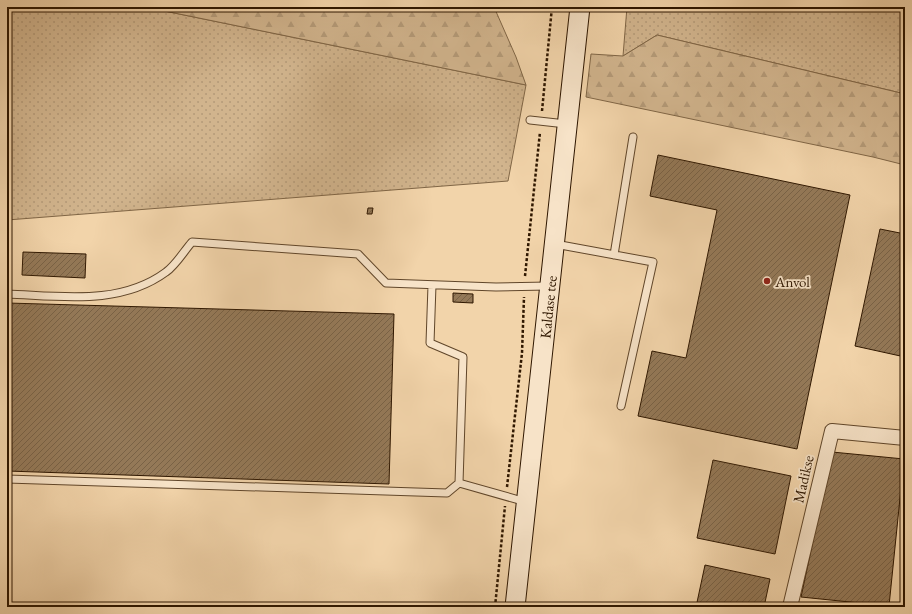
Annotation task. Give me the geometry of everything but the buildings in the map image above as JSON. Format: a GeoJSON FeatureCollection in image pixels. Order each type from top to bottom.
{"type":"FeatureCollection","features":[{"type":"Feature","properties":{"kind":"street","name":"Kaldase tee"},"geometry":{"type":"LineString","coordinates":[[520,606],[527,503],[555,244],[566,124],[580,7]]}},
{"type":"Feature","properties":{"kind":"street","name":"Madikse"},"geometry":{"type":"LineString","coordinates":[[790,607],[832,431],[905,438]]}},
{"type":"Feature","properties":{"kind":"lane"},"geometry":{"type":"LineString","coordinates":[[530,120],[566,124]]}},
{"type":"Feature","properties":{"kind":"lane"},"geometry":{"type":"LineString","coordinates":[[614,255],[633,137]]}},
{"type":"Feature","properties":{"kind":"lane"},"geometry":{"type":"LineString","coordinates":[[7,294],[92,297],[112,294],[143,286],[167,271],[192,242],[358,254],[386,283],[524,287],[550,286]]}},
{"type":"Feature","properties":{"kind":"lane"},"geometry":{"type":"LineString","coordinates":[[555,244],[653,262],[621,406]]}},
{"type":"Feature","properties":{"kind":"lane"},"geometry":{"type":"LineString","coordinates":[[7,479],[447,493],[459,483],[463,357],[430,343],[432,285]]}},
{"type":"Feature","properties":{"kind":"lane"},"geometry":{"type":"LineString","coordinates":[[459,483],[527,503]]}},
{"type":"Feature","properties":{"kind":"path"},"geometry":{"type":"LineString","coordinates":[[495,607],[522,353],[524,287],[552,7]]}},
{"type":"Feature","properties":{"kind":"green space"},"geometry":{"type":"Polygon","coordinates":[[[7,7],[145,7],[526,85],[508,181],[7,220],[7,7]]]}},
{"type":"Feature","properties":{"kind":"green space"},"geometry":{"type":"Polygon","coordinates":[[[145,7],[494,7],[516,57],[526,85],[145,7]]]}},
{"type":"Feature","properties":{"kind":"green space"},"geometry":{"type":"Polygon","coordinates":[[[627,7],[905,7],[905,94],[657,35],[623,56],[627,7]]]}},
{"type":"Feature","properties":{"kind":"green space"},"geometry":{"type":"Polygon","coordinates":[[[657,35],[905,94],[905,165],[586,97],[591,54],[623,56],[657,35]]]}},
{"type":"Feature","properties":{"kind":"place","name":"Anvol"},"geometry":{"type":"Point","coordinates":[767,281]}}]}
